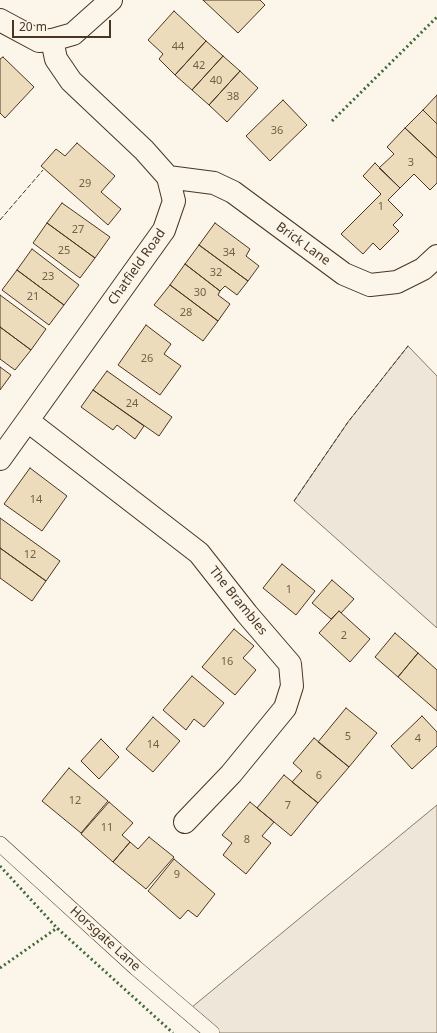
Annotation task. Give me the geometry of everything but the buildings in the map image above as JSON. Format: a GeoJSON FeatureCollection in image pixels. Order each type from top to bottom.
{"type":"FeatureCollection","features":[{"type":"Feature","properties":{"kind":"street"},"geometry":{"type":"LineString","coordinates":[[0,20],[39,41],[52,40],[73,34],[111,0]]}},
{"type":"Feature","properties":{"kind":"street","name":"Chatfield Road"},"geometry":{"type":"LineString","coordinates":[[0,459],[164,230],[174,201],[168,177],[144,150],[71,82],[56,59],[52,40]]}},
{"type":"Feature","properties":{"kind":"street","name":"Brick Lane"},"geometry":{"type":"LineString","coordinates":[[168,177],[214,183],[233,192],[344,274],[370,285],[397,282],[423,269],[437,256]]}},
{"type":"Feature","properties":{"kind":"street","name":"The Brambles"},"geometry":{"type":"LineString","coordinates":[[28,421],[199,553],[247,614],[290,664],[292,686],[285,708],[231,774],[185,822]]}},
{"type":"Feature","properties":{"kind":"lane","name":"Horsgate Lane"},"geometry":{"type":"LineString","coordinates":[[0,844],[212,1033]]}},
{"type":"Feature","properties":{"kind":"shaded area"},"geometry":{"type":"Polygon","coordinates":[[[408,346],[437,376],[437,628],[294,501],[348,422],[408,346]]]}},
{"type":"Feature","properties":{"kind":"shaded area"},"geometry":{"type":"Polygon","coordinates":[[[437,805],[437,1033],[217,1033],[186,1012],[437,805]]]}},
{"type":"Feature","properties":{"kind":"hedge"},"geometry":{"type":"LineString","coordinates":[[332,121],[437,17]]}},
{"type":"Feature","properties":{"kind":"hedge"},"geometry":{"type":"LineString","coordinates":[[0,866],[57,928],[173,1033]]}},
{"type":"Feature","properties":{"kind":"hedge"},"geometry":{"type":"LineString","coordinates":[[0,968],[57,928],[58,929]]}},
{"type":"Feature","properties":{"kind":"fence"},"geometry":{"type":"LineString","coordinates":[[0,220],[43,170]]}},
{"type":"Feature","properties":{"kind":"fence"},"geometry":{"type":"LineString","coordinates":[[294,501],[348,422],[408,346]]}}]}
